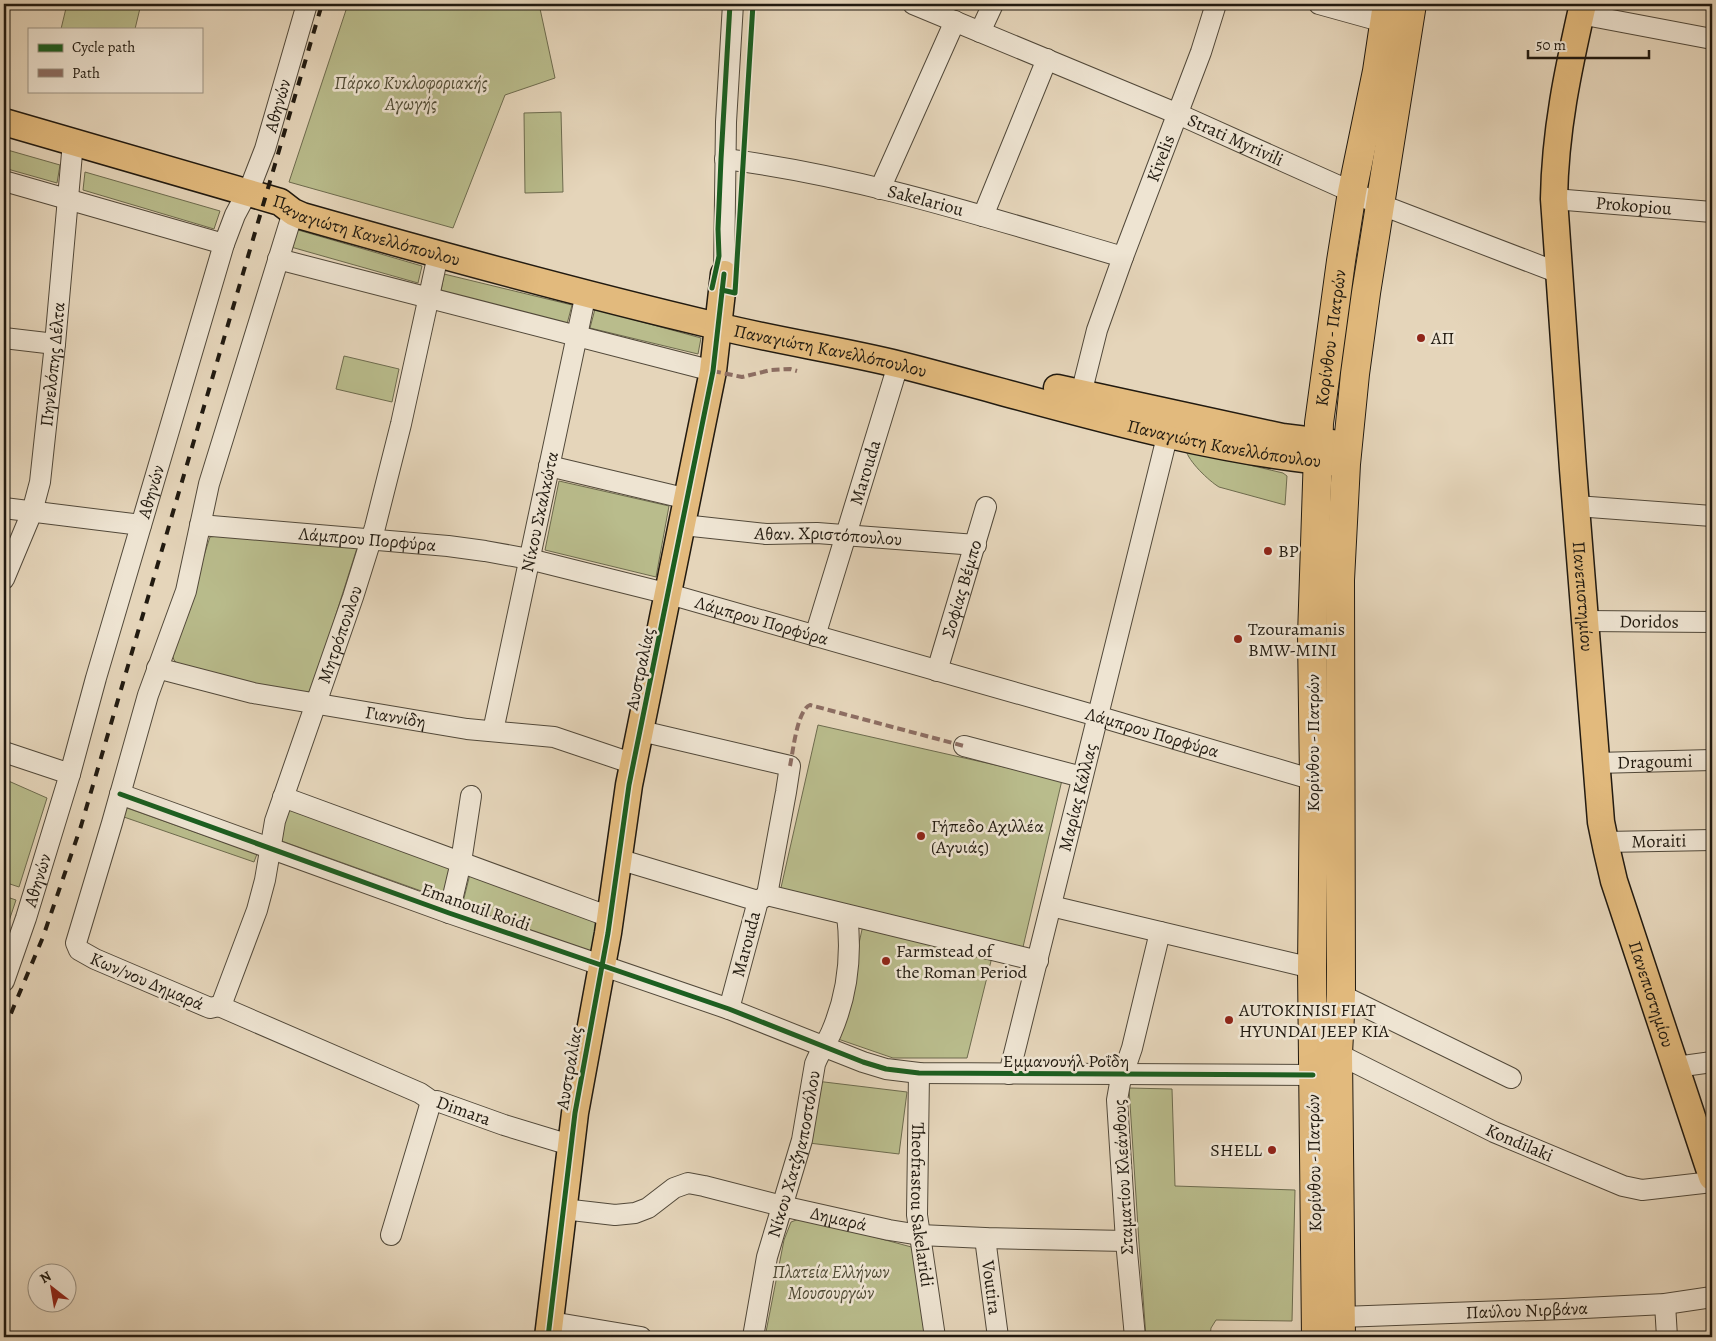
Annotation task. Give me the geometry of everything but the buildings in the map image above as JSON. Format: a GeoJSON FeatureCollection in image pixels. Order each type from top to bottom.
{"type":"FeatureCollection","features":[{"type":"Feature","properties":{"kind":"highway","name":"Κορίνθου - Πατρών"},"geometry":{"type":"LineString","coordinates":[[1341,1327],[1338,1054],[1341,995],[1340,580],[1347,454],[1356,364],[1379,204],[1412,4]]}},
{"type":"Feature","properties":{"kind":"highway","name":"Κορίνθου - Πατρών"},"geometry":{"type":"LineString","coordinates":[[1316,1337],[1312,968],[1314,780],[1312,636],[1317,452],[1320,404],[1333,310],[1352,192],[1377,71],[1386,13]]}},
{"type":"Feature","properties":{"kind":"main road","name":"Πανεπιστημίου"},"geometry":{"type":"LineString","coordinates":[[1582,9],[1558,130],[1554,169],[1554,199],[1596,763],[1605,842],[1614,881],[1712,1176]]}},
{"type":"Feature","properties":{"kind":"main road"},"geometry":{"type":"LineString","coordinates":[[4,122],[247,192],[286,207]]}},
{"type":"Feature","properties":{"kind":"main road","name":"Παναγιώτη Κανελλόπουλου"},"geometry":{"type":"LineString","coordinates":[[286,207],[296,200],[307,201],[720,318],[1129,425],[1242,450],[1347,454]]}},
{"type":"Feature","properties":{"kind":"main road","name":"Παναγιώτη Κανελλόπουλου"},"geometry":{"type":"LineString","coordinates":[[286,207],[438,255],[586,293],[720,318],[1081,394],[1246,430],[1317,452]]}},
{"type":"Feature","properties":{"kind":"main road","name":"Αυστραλίας"},"geometry":{"type":"LineString","coordinates":[[549,1330],[570,1145],[579,1087],[602,966],[634,764],[713,371],[724,274]]}},
{"type":"Feature","properties":{"kind":"street","name":"Αυστραλίας"},"geometry":{"type":"LineString","coordinates":[[724,274],[725,158],[733,4]]}},
{"type":"Feature","properties":{"kind":"street","name":"Strati Myrivili"},"geometry":{"type":"LineString","coordinates":[[913,4],[1178,114],[1379,204],[1559,274]]}},
{"type":"Feature","properties":{"kind":"street"},"geometry":{"type":"LineString","coordinates":[[980,32],[993,4]]}},
{"type":"Feature","properties":{"kind":"street","name":"Kivelis"},"geometry":{"type":"LineString","coordinates":[[1081,394],[1097,330],[1201,52],[1216,4]]}},
{"type":"Feature","properties":{"kind":"street"},"geometry":{"type":"LineString","coordinates":[[1319,4],[1386,13]]}},
{"type":"Feature","properties":{"kind":"street","name":"Αθηνών"},"geometry":{"type":"LineString","coordinates":[[4,981],[9,950],[26,918],[70,774],[96,678],[224,244],[264,149],[302,7]]}},
{"type":"Feature","properties":{"kind":"street"},"geometry":{"type":"LineString","coordinates":[[1582,9],[1712,39]]}},
{"type":"Feature","properties":{"kind":"street"},"geometry":{"type":"LineString","coordinates":[[880,189],[955,21]]}},
{"type":"Feature","properties":{"kind":"street"},"geometry":{"type":"LineString","coordinates":[[983,216],[1047,59]]}},
{"type":"Feature","properties":{"kind":"street","name":"Πηνελόπης Δέλτα"},"geometry":{"type":"LineString","coordinates":[[4,579],[32,512],[41,470],[55,344],[73,142]]}},
{"type":"Feature","properties":{"kind":"street","name":"Sakelariou"},"geometry":{"type":"LineString","coordinates":[[725,158],[814,174],[942,204],[1123,257]]}},
{"type":"Feature","properties":{"kind":"street"},"geometry":{"type":"LineString","coordinates":[[4,181],[224,244]]}},
{"type":"Feature","properties":{"kind":"street","name":"Prokopiou"},"geometry":{"type":"LineString","coordinates":[[1554,199],[1712,212]]}},
{"type":"Feature","properties":{"kind":"street"},"geometry":{"type":"LineString","coordinates":[[120,794],[148,695],[186,591],[209,484],[278,259],[286,207]]}},
{"type":"Feature","properties":{"kind":"street","name":"Μητρόπουλου"},"geometry":{"type":"LineString","coordinates":[[219,1006],[222,1003],[256,910],[265,880],[275,821],[372,539],[394,454],[438,255]]}},
{"type":"Feature","properties":{"kind":"street"},"geometry":{"type":"LineString","coordinates":[[278,259],[713,371]]}},
{"type":"Feature","properties":{"kind":"street","name":"Νίκου Σκαλκώτα"},"geometry":{"type":"LineString","coordinates":[[493,732],[586,293]]}},
{"type":"Feature","properties":{"kind":"street"},"geometry":{"type":"LineString","coordinates":[[4,338],[55,344]]}},
{"type":"Feature","properties":{"kind":"street","name":"Marouda"},"geometry":{"type":"LineString","coordinates":[[815,636],[844,535],[898,365]]}},
{"type":"Feature","properties":{"kind":"street","name":"Μαρίας Κάλλας"},"geometry":{"type":"LineString","coordinates":[[1009,1074],[1168,433]]}},
{"type":"Feature","properties":{"kind":"street"},"geometry":{"type":"LineString","coordinates":[[549,466],[688,499]]}},
{"type":"Feature","properties":{"kind":"street"},"geometry":{"type":"LineString","coordinates":[[1576,506],[1712,516]]}},
{"type":"Feature","properties":{"kind":"street","name":"Σοφίας Βέμπο"},"geometry":{"type":"LineString","coordinates":[[936,671],[976,545],[986,507]]}},
{"type":"Feature","properties":{"kind":"street"},"geometry":{"type":"LineString","coordinates":[[4,508],[141,525]]}},
{"type":"Feature","properties":{"kind":"street","name":"Λάμπρου Πορφύρα"},"geometry":{"type":"LineString","coordinates":[[200,525],[468,548],[529,559],[669,594],[1314,780]]}},
{"type":"Feature","properties":{"kind":"street","name":"Αθαν. Χριστόπουλου"},"geometry":{"type":"LineString","coordinates":[[683,525],[760,534],[844,535],[976,545]]}},
{"type":"Feature","properties":{"kind":"street","name":"Doridos"},"geometry":{"type":"LineString","coordinates":[[1585,621],[1712,622]]}},
{"type":"Feature","properties":{"kind":"street","name":"Γιαννίδη"},"geometry":{"type":"LineString","coordinates":[[158,668],[246,691],[413,721],[493,732],[554,737],[634,764]]}},
{"type":"Feature","properties":{"kind":"street","name":"Marouda"},"geometry":{"type":"LineString","coordinates":[[641,731],[790,766],[762,898],[729,1009]]}},
{"type":"Feature","properties":{"kind":"street"},"geometry":{"type":"LineString","coordinates":[[964,746],[1082,777]]}},
{"type":"Feature","properties":{"kind":"street"},"geometry":{"type":"LineString","coordinates":[[4,752],[70,774]]}},
{"type":"Feature","properties":{"kind":"street","name":"Dragoumi"},"geometry":{"type":"LineString","coordinates":[[1596,763],[1712,760]]}},
{"type":"Feature","properties":{"kind":"street","name":"Emanouil Roidi"},"geometry":{"type":"LineString","coordinates":[[120,794],[449,913],[729,1009],[824,1045]]}},
{"type":"Feature","properties":{"kind":"street","name":"Κων/νου Δημαρά"},"geometry":{"type":"LineString","coordinates":[[120,794],[77,939],[77,947],[84,954],[210,1008],[219,1006],[420,1093],[434,1102]]}},
{"type":"Feature","properties":{"kind":"street"},"geometry":{"type":"LineString","coordinates":[[449,913],[461,862],[471,796]]}},
{"type":"Feature","properties":{"kind":"street"},"geometry":{"type":"LineString","coordinates":[[283,797],[610,917]]}},
{"type":"Feature","properties":{"kind":"street","name":"Moraiti"},"geometry":{"type":"LineString","coordinates":[[1605,842],[1712,840]]}},
{"type":"Feature","properties":{"kind":"street"},"geometry":{"type":"LineString","coordinates":[[618,859],[762,898],[847,915],[1038,961]]}},
{"type":"Feature","properties":{"kind":"street"},"geometry":{"type":"LineString","coordinates":[[1051,906],[1312,968]]}},
{"type":"Feature","properties":{"kind":"street","name":"Νίκου Χατζηαποστόλου"},"geometry":{"type":"LineString","coordinates":[[753,1337],[767,1256],[802,1140],[815,1064],[834,1025],[847,973],[850,943],[847,915]]}},
{"type":"Feature","properties":{"kind":"street","name":"Σταματίου Κλεάνθους"},"geometry":{"type":"LineString","coordinates":[[1135,1337],[1126,1241],[1118,1090],[1132,1048],[1160,932]]}},
{"type":"Feature","properties":{"kind":"street"},"geometry":{"type":"LineString","coordinates":[[1341,995],[1511,1078]]}},
{"type":"Feature","properties":{"kind":"street","name":"Εμμανουήλ Ροΐδη"},"geometry":{"type":"LineString","coordinates":[[824,1045],[886,1070],[919,1073],[1313,1076]]}},
{"type":"Feature","properties":{"kind":"street","name":"Kondilaki"},"geometry":{"type":"LineString","coordinates":[[1338,1054],[1494,1132],[1623,1186],[1642,1190],[1712,1182]]}},
{"type":"Feature","properties":{"kind":"street"},"geometry":{"type":"LineString","coordinates":[[1676,1066],[1712,1062]]}},
{"type":"Feature","properties":{"kind":"street","name":"Theofrastou Sakelaridi"},"geometry":{"type":"LineString","coordinates":[[919,1073],[917,1200],[920,1235],[935,1337]]}},
{"type":"Feature","properties":{"kind":"street","name":"Dimara"},"geometry":{"type":"LineString","coordinates":[[391,1235],[430,1105],[434,1102],[437,1101],[450,1105],[504,1125],[570,1145]]}},
{"type":"Feature","properties":{"kind":"street","name":"Δημαρά"},"geometry":{"type":"LineString","coordinates":[[563,1210],[615,1215],[635,1213],[648,1208],[674,1188],[688,1183],[889,1230],[920,1235],[1126,1241]]}},
{"type":"Feature","properties":{"kind":"street","name":"Voutira"},"geometry":{"type":"LineString","coordinates":[[985,1238],[998,1337]]}},
{"type":"Feature","properties":{"kind":"street","name":"Παύλου Νιρβάνα"},"geometry":{"type":"LineString","coordinates":[[1341,1327],[1546,1310],[1665,1304],[1712,1297]]}},
{"type":"Feature","properties":{"kind":"street"},"geometry":{"type":"LineString","coordinates":[[1665,1304],[1667,1337]]}},
{"type":"Feature","properties":{"kind":"street"},"geometry":{"type":"LineString","coordinates":[[549,1330],[641,1337]]}},
{"type":"Feature","properties":{"kind":"green space"},"geometry":{"type":"Polygon","coordinates":[[[67,4],[141,4],[135,28],[61,28],[67,4]]]}},
{"type":"Feature","properties":{"kind":"green space","name":"Πάρκο Κυκλοφοριακής Αγωγής"},"geometry":{"type":"Polygon","coordinates":[[[348,4],[539,4],[555,78],[505,95],[453,228],[289,182],[348,4]]]}},
{"type":"Feature","properties":{"kind":"green space"},"geometry":{"type":"Polygon","coordinates":[[[561,112],[563,192],[525,193],[524,113],[561,112]]]}},
{"type":"Feature","properties":{"kind":"green space"},"geometry":{"type":"Polygon","coordinates":[[[4,149],[60,165],[57,183],[4,168],[4,149]]]}},
{"type":"Feature","properties":{"kind":"green space"},"geometry":{"type":"Polygon","coordinates":[[[85,172],[220,211],[214,229],[83,190],[85,172]]]}},
{"type":"Feature","properties":{"kind":"green space"},"geometry":{"type":"Polygon","coordinates":[[[298,230],[422,266],[418,283],[291,247],[298,230]]]}},
{"type":"Feature","properties":{"kind":"green space"},"geometry":{"type":"Polygon","coordinates":[[[444,274],[572,305],[567,324],[441,291],[444,274]]]}},
{"type":"Feature","properties":{"kind":"green space"},"geometry":{"type":"Polygon","coordinates":[[[595,309],[701,338],[698,354],[590,328],[595,309]]]}},
{"type":"Feature","properties":{"kind":"green space"},"geometry":{"type":"Polygon","coordinates":[[[344,356],[399,369],[392,402],[336,389],[344,356]]]}},
{"type":"Feature","properties":{"kind":"green space"},"geometry":{"type":"Polygon","coordinates":[[[1186,450],[1283,473],[1287,476],[1285,505],[1219,487],[1191,460],[1186,450]]]}},
{"type":"Feature","properties":{"kind":"green space"},"geometry":{"type":"Polygon","coordinates":[[[559,481],[669,506],[656,577],[545,550],[559,481]]]}},
{"type":"Feature","properties":{"kind":"green space"},"geometry":{"type":"Polygon","coordinates":[[[227,535],[357,548],[314,684],[309,692],[300,693],[222,676],[178,664],[174,660],[172,654],[210,537],[227,535]]]}},
{"type":"Feature","properties":{"kind":"green space","name":"Γήπεδο Αχιλλέα (Αγυιάς)"},"geometry":{"type":"Polygon","coordinates":[[[818,725],[1062,780],[1023,947],[780,892],[818,725]]]}},
{"type":"Feature","properties":{"kind":"green space"},"geometry":{"type":"Polygon","coordinates":[[[4,779],[47,798],[19,887],[4,882],[4,779]]]}},
{"type":"Feature","properties":{"kind":"green space"},"geometry":{"type":"Polygon","coordinates":[[[289,806],[452,866],[444,892],[438,897],[279,840],[289,806]]]}},
{"type":"Feature","properties":{"kind":"green space"},"geometry":{"type":"Polygon","coordinates":[[[124,807],[257,854],[254,862],[121,816],[124,807]]]}},
{"type":"Feature","properties":{"kind":"green space"},"geometry":{"type":"Polygon","coordinates":[[[470,874],[599,920],[594,954],[462,906],[470,874]]]}},
{"type":"Feature","properties":{"kind":"green space"},"geometry":{"type":"Polygon","coordinates":[[[4,896],[16,900],[4,936],[4,896]]]}},
{"type":"Feature","properties":{"kind":"green space"},"geometry":{"type":"Polygon","coordinates":[[[863,925],[992,957],[967,1058],[893,1058],[838,1039],[863,925]]]}},
{"type":"Feature","properties":{"kind":"green space"},"geometry":{"type":"Polygon","coordinates":[[[816,1081],[907,1092],[899,1154],[809,1143],[816,1081]]]}},
{"type":"Feature","properties":{"kind":"green space"},"geometry":{"type":"Polygon","coordinates":[[[1129,1088],[1172,1089],[1175,1186],[1295,1190],[1292,1321],[1216,1320],[1211,1328],[1210,1337],[1146,1337],[1129,1088]]]}},
{"type":"Feature","properties":{"kind":"green space","name":"Πλατεία Ελλήνων Μουσουργών"},"geometry":{"type":"Polygon","coordinates":[[[799,1219],[915,1248],[927,1337],[765,1337],[784,1240],[791,1222],[799,1219]]]}},
{"type":"Feature","properties":{"kind":"railway"},"geometry":{"type":"LineString","coordinates":[[4,1030],[43,937],[81,826],[322,4]]}},
{"type":"Feature","properties":{"kind":"marked path"},"geometry":{"type":"LineString","coordinates":[[713,371],[742,377],[771,370],[790,369],[797,371]]}},
{"type":"Feature","properties":{"kind":"marked path"},"geometry":{"type":"LineString","coordinates":[[790,766],[799,723],[806,708],[810,705],[964,746]]}},
{"type":"Feature","properties":{"kind":"cycle path"},"geometry":{"type":"LineString","coordinates":[[712,288],[719,256],[718,229],[721,159],[730,4]]}},
{"type":"Feature","properties":{"kind":"cycle path"},"geometry":{"type":"LineString","coordinates":[[722,290],[735,293],[753,4]]}},
{"type":"Feature","properties":{"kind":"cycle path"},"geometry":{"type":"LineString","coordinates":[[548,1337],[575,1113],[608,933],[629,785],[713,371],[724,274]]}},
{"type":"Feature","properties":{"kind":"cycle path"},"geometry":{"type":"LineString","coordinates":[[120,794],[449,913],[729,1009],[863,1062],[886,1069],[919,1073],[1313,1075]]}},
{"type":"Feature","properties":{"kind":"place","name":"ΑΠ"},"geometry":{"type":"Point","coordinates":[1421,338]}},
{"type":"Feature","properties":{"kind":"place","name":"BP"},"geometry":{"type":"Point","coordinates":[1268,551]}},
{"type":"Feature","properties":{"kind":"place","name":"Tzouramanis BMW-MINI"},"geometry":{"type":"Point","coordinates":[1238,639]}},
{"type":"Feature","properties":{"kind":"place","name":"Γήπεδο Αχιλλέα (Αγυιάς)"},"geometry":{"type":"Point","coordinates":[921,836]}},
{"type":"Feature","properties":{"kind":"place","name":"Farmstead of the Roman Period"},"geometry":{"type":"Point","coordinates":[886,961]}},
{"type":"Feature","properties":{"kind":"place","name":"AUTOKINISI FIAT HYUNDAI JEEP KIA"},"geometry":{"type":"Point","coordinates":[1229,1020]}},
{"type":"Feature","properties":{"kind":"place","name":"SHELL"},"geometry":{"type":"Point","coordinates":[1272,1150]}}]}
